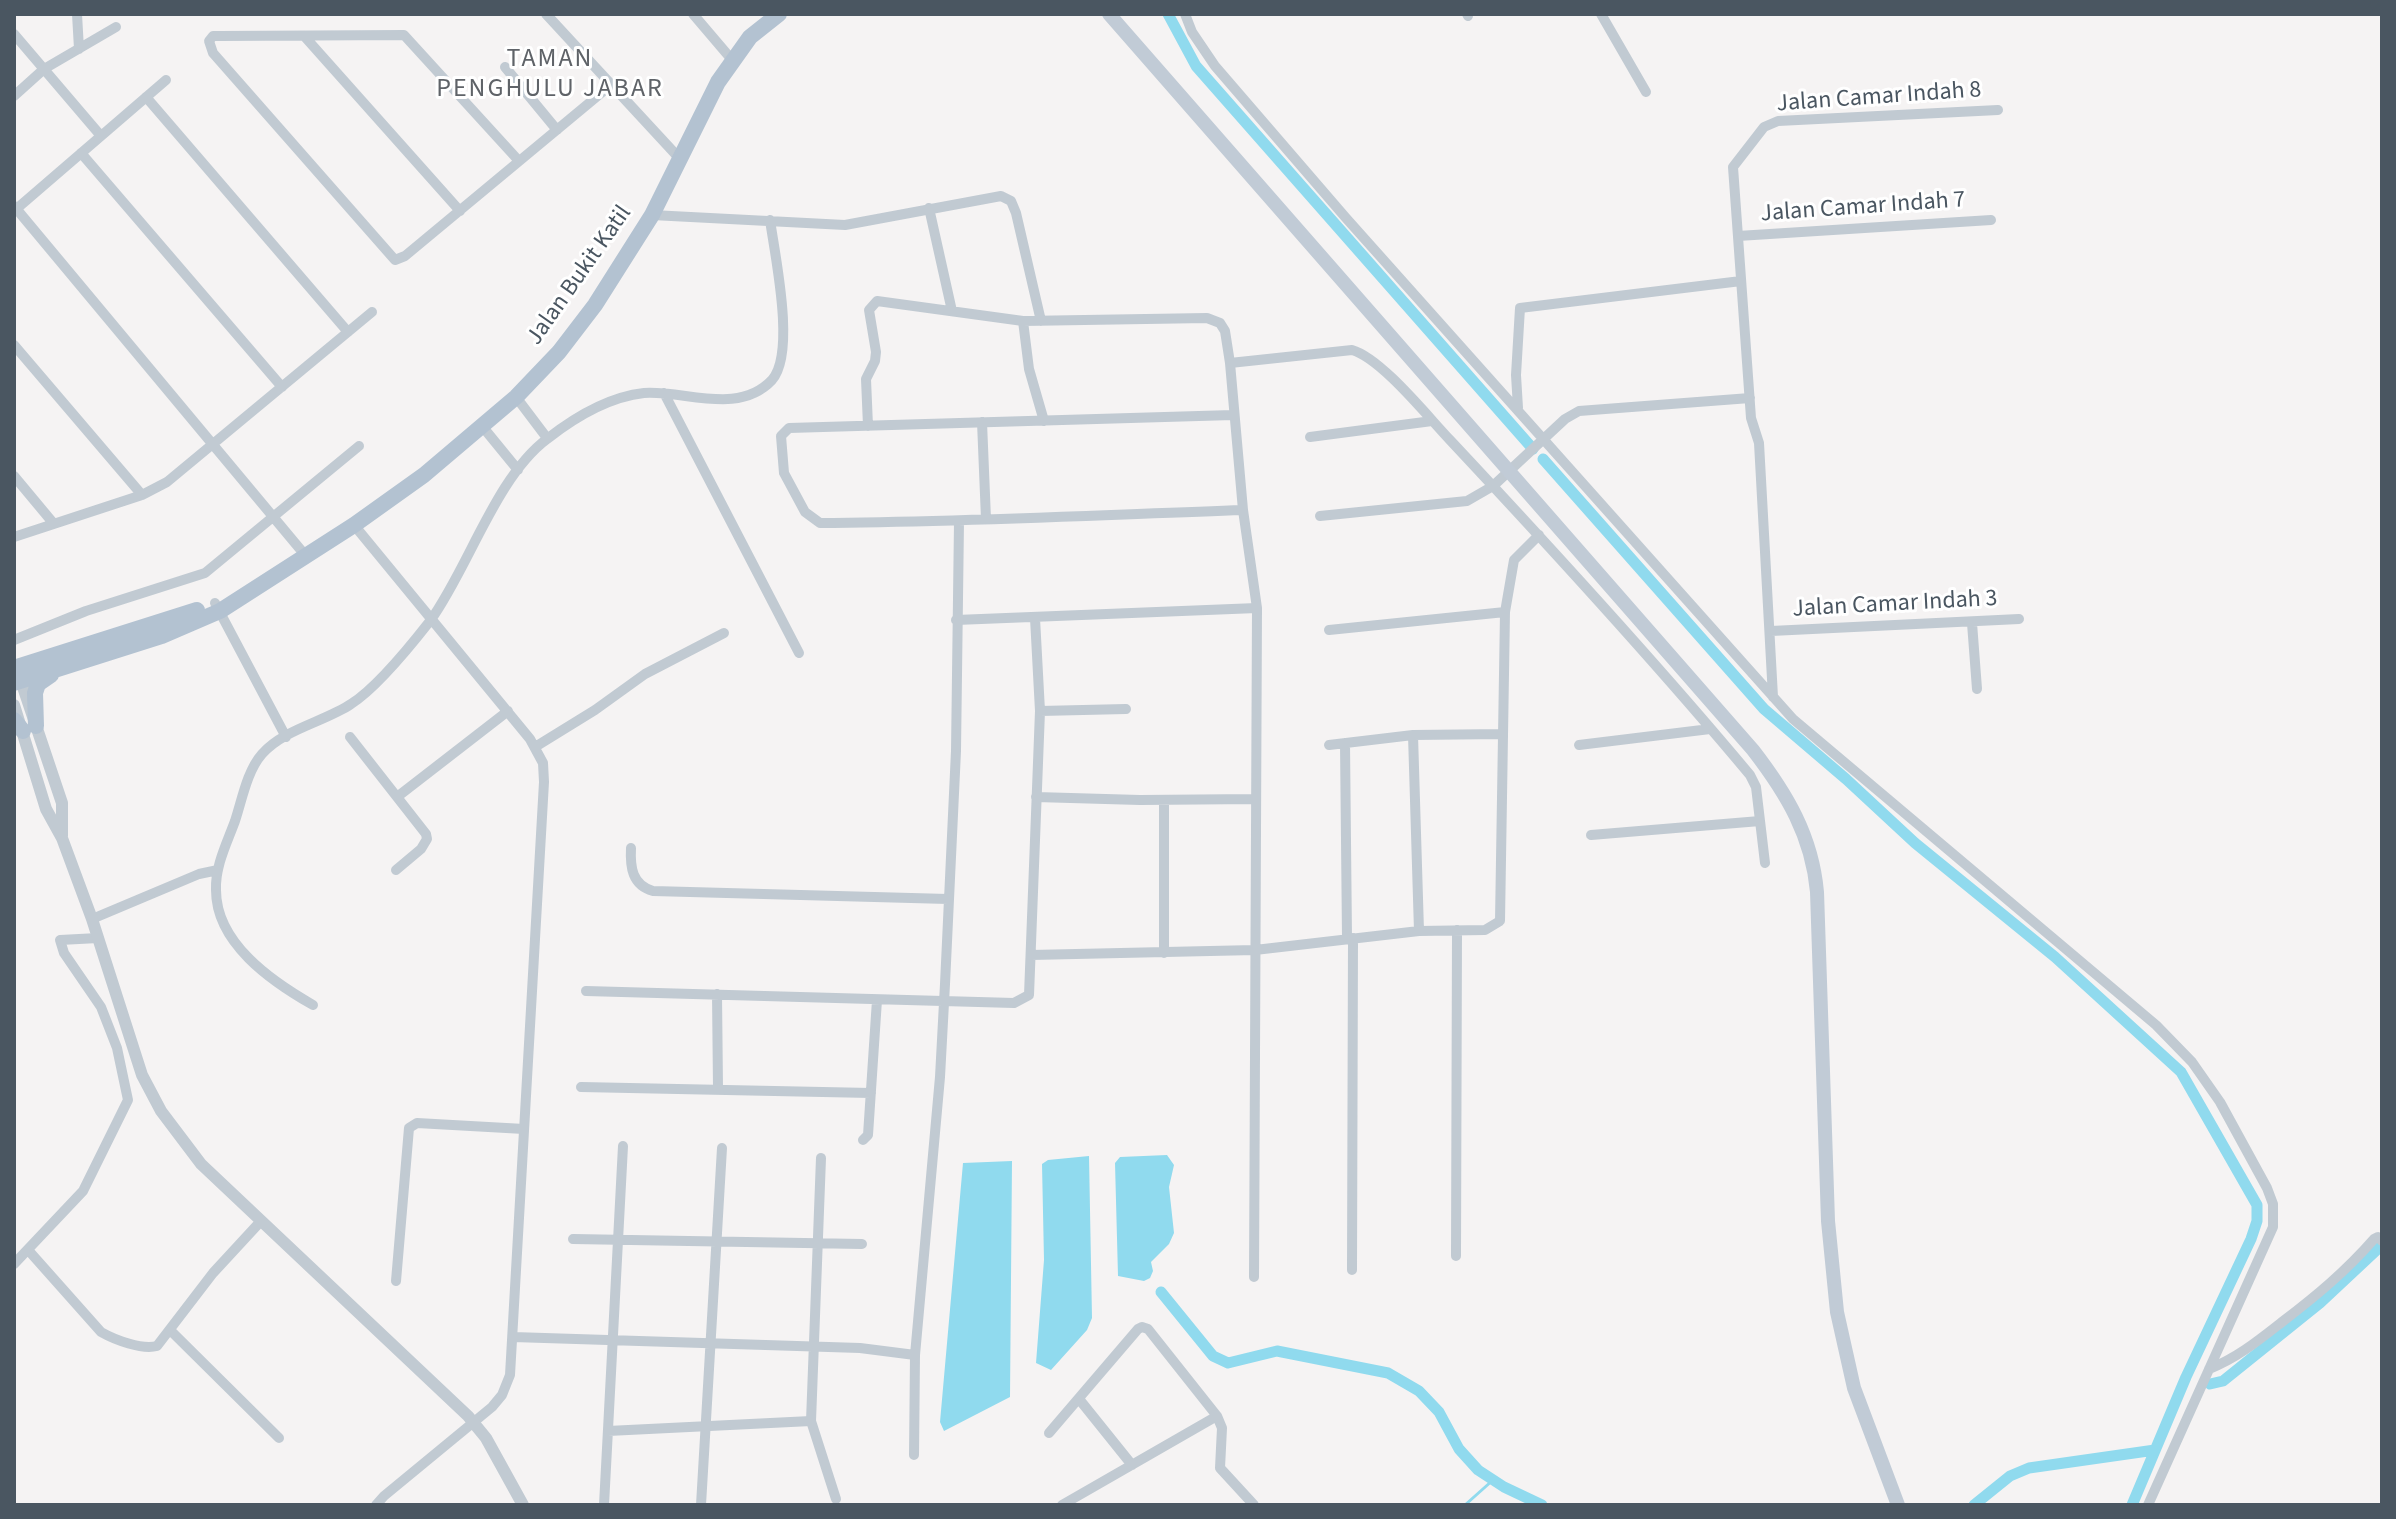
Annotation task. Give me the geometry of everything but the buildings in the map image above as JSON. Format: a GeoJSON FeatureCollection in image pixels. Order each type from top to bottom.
{"type":"FeatureCollection","features":[{"type":"Feature","properties":{"kind":"main road","name":"Jalan Bukit Katil"},"geometry":{"type":"LineString","coordinates":[[15,678],[78,664],[162,636],[241,596],[354,525],[424,475],[516,397],[559,352],[595,305],[652,215],[718,82],[750,37],[779,14]]}},
{"type":"Feature","properties":{"kind":"main road"},"geometry":{"type":"LineString","coordinates":[[1109,14],[1753,750],[1787,797],[1809,845],[1817,892],[1828,1221],[1843,1351],[1898,1505]]}},
{"type":"Feature","properties":{"kind":"main road","name":"Jalan Bukit Katil"},"geometry":{"type":"LineString","coordinates":[[15,678],[37,661],[218,607]]}},
{"type":"Feature","properties":{"kind":"main road"},"geometry":{"type":"LineString","coordinates":[[24,726],[38,684],[46,677],[78,664]]}},
{"type":"Feature","properties":{"kind":"street"},"geometry":{"type":"LineString","coordinates":[[77,14],[79,49]]}},
{"type":"Feature","properties":{"kind":"street"},"geometry":{"type":"LineString","coordinates":[[546,14],[680,159]]}},
{"type":"Feature","properties":{"kind":"street"},"geometry":{"type":"LineString","coordinates":[[693,14],[733,61]]}},
{"type":"Feature","properties":{"kind":"street"},"geometry":{"type":"LineString","coordinates":[[1185,14],[1192,32],[1215,66],[1346,218],[1773,697],[1809,733],[2156,1025],[2192,1062],[2220,1102],[2267,1188],[2275,1217],[2268,1240],[2148,1505]]}},
{"type":"Feature","properties":{"kind":"street"},"geometry":{"type":"LineString","coordinates":[[1601,14],[1646,92]]}},
{"type":"Feature","properties":{"kind":"street"},"geometry":{"type":"LineString","coordinates":[[14,96],[44,69],[116,27]]}},
{"type":"Feature","properties":{"kind":"street"},"geometry":{"type":"LineString","coordinates":[[14,34],[101,136]]}},
{"type":"Feature","properties":{"kind":"street"},"geometry":{"type":"LineString","coordinates":[[519,161],[404,35],[213,36],[209,41],[213,53],[395,260],[405,256],[612,84]]}},
{"type":"Feature","properties":{"kind":"street"},"geometry":{"type":"LineString","coordinates":[[305,37],[460,211]]}},
{"type":"Feature","properties":{"kind":"street"},"geometry":{"type":"LineString","coordinates":[[505,67],[557,130]]}},
{"type":"Feature","properties":{"kind":"street"},"geometry":{"type":"LineString","coordinates":[[166,80],[15,209],[305,555]]}},
{"type":"Feature","properties":{"kind":"street"},"geometry":{"type":"LineString","coordinates":[[146,97],[348,332]]}},
{"type":"Feature","properties":{"kind":"street","name":"Jalan Camar Indah 8"},"geometry":{"type":"LineString","coordinates":[[1738,236],[1733,167],[1764,127],[1778,121],[1998,110]]}},
{"type":"Feature","properties":{"kind":"street"},"geometry":{"type":"LineString","coordinates":[[81,153],[282,387]]}},
{"type":"Feature","properties":{"kind":"street"},"geometry":{"type":"LineString","coordinates":[[652,215],[845,225],[995,195],[1011,201],[1016,213],[1041,321]]}},
{"type":"Feature","properties":{"kind":"street"},"geometry":{"type":"LineString","coordinates":[[929,208],[952,311]]}},
{"type":"Feature","properties":{"kind":"street"},"geometry":{"type":"LineString","coordinates":[[313,1005],[283,988],[262,971],[228,930],[217,908],[215,888],[218,870],[254,764],[273,744],[351,704],[368,691],[430,620],[518,470],[547,438],[607,402],[644,393],[720,400],[762,388],[779,370],[784,344],[770,220]]}},
{"type":"Feature","properties":{"kind":"street","name":"Jalan Camar Indah 7"},"geometry":{"type":"LineString","coordinates":[[1738,236],[1991,220]]}},
{"type":"Feature","properties":{"kind":"street"},"geometry":{"type":"LineString","coordinates":[[1738,236],[1752,426],[1759,443],[1773,697]]}},
{"type":"Feature","properties":{"kind":"street"},"geometry":{"type":"LineString","coordinates":[[1518,408],[1516,375],[1520,308],[1741,281]]}},
{"type":"Feature","properties":{"kind":"street"},"geometry":{"type":"LineString","coordinates":[[868,426],[866,379],[876,352],[869,319],[872,304],[883,300],[1023,321],[1207,318],[1216,320],[1223,327],[1230,363],[1243,510],[1257,608],[1254,1277]]}},
{"type":"Feature","properties":{"kind":"street"},"geometry":{"type":"LineString","coordinates":[[14,537],[142,495],[167,482],[372,312]]}},
{"type":"Feature","properties":{"kind":"street"},"geometry":{"type":"LineString","coordinates":[[1023,321],[1029,369],[1044,421]]}},
{"type":"Feature","properties":{"kind":"street"},"geometry":{"type":"LineString","coordinates":[[14,345],[142,495]]}},
{"type":"Feature","properties":{"kind":"street"},"geometry":{"type":"LineString","coordinates":[[1230,363],[1344,350],[1360,352],[1397,384],[1539,535],[1753,781],[1765,863]]}},
{"type":"Feature","properties":{"kind":"street"},"geometry":{"type":"LineString","coordinates":[[664,393],[799,653]]}},
{"type":"Feature","properties":{"kind":"street"},"geometry":{"type":"LineString","coordinates":[[516,397],[547,438]]}},
{"type":"Feature","properties":{"kind":"street"},"geometry":{"type":"LineString","coordinates":[[1320,516],[1458,503],[1475,498],[1509,472],[1565,419],[1579,411],[1750,398]]}},
{"type":"Feature","properties":{"kind":"street"},"geometry":{"type":"LineString","coordinates":[[1233,415],[789,428],[781,436],[784,473],[810,517],[820,523],[959,522],[1243,510]]}},
{"type":"Feature","properties":{"kind":"street"},"geometry":{"type":"LineString","coordinates":[[1310,437],[1432,421]]}},
{"type":"Feature","properties":{"kind":"street"},"geometry":{"type":"LineString","coordinates":[[982,422],[986,519]]}},
{"type":"Feature","properties":{"kind":"street"},"geometry":{"type":"LineString","coordinates":[[482,426],[518,470]]}},
{"type":"Feature","properties":{"kind":"street"},"geometry":{"type":"LineString","coordinates":[[14,640],[86,611],[205,573],[359,446]]}},
{"type":"Feature","properties":{"kind":"street"},"geometry":{"type":"LineString","coordinates":[[14,476],[54,524]]}},
{"type":"Feature","properties":{"kind":"street"},"geometry":{"type":"LineString","coordinates":[[914,1455],[915,1355],[944,1003],[956,751],[959,522]]}},
{"type":"Feature","properties":{"kind":"street"},"geometry":{"type":"LineString","coordinates":[[354,525],[535,747],[543,763],[544,782],[510,1375],[498,1401],[475,1424],[376,1505]]}},
{"type":"Feature","properties":{"kind":"street"},"geometry":{"type":"LineString","coordinates":[[1031,955],[1255,950],[1419,931],[1485,930],[1500,921],[1505,612],[1514,560],[1539,535]]}},
{"type":"Feature","properties":{"kind":"street"},"geometry":{"type":"LineString","coordinates":[[218,607],[286,737]]}},
{"type":"Feature","properties":{"kind":"street"},"geometry":{"type":"LineString","coordinates":[[956,620],[1257,608]]}},
{"type":"Feature","properties":{"kind":"street"},"geometry":{"type":"LineString","coordinates":[[1329,630],[1505,612]]}},
{"type":"Feature","properties":{"kind":"street"},"geometry":{"type":"LineString","coordinates":[[586,991],[944,1003],[1014,1003],[1024,1000],[1029,995],[1040,711],[1035,618]]}},
{"type":"Feature","properties":{"kind":"street","name":"Jalan Camar Indah 3"},"geometry":{"type":"LineString","coordinates":[[1771,631],[2019,619]]}},
{"type":"Feature","properties":{"kind":"street"},"geometry":{"type":"LineString","coordinates":[[1972,623],[1977,689]]}},
{"type":"Feature","properties":{"kind":"street"},"geometry":{"type":"LineString","coordinates":[[535,747],[645,674],[724,633]]}},
{"type":"Feature","properties":{"kind":"street"},"geometry":{"type":"LineString","coordinates":[[15,678],[46,809],[62,838],[92,919],[142,1075],[161,1111],[201,1164],[475,1424],[523,1505]]}},
{"type":"Feature","properties":{"kind":"street"},"geometry":{"type":"LineString","coordinates":[[14,705],[24,726]]}},
{"type":"Feature","properties":{"kind":"street"},"geometry":{"type":"LineString","coordinates":[[1040,711],[1126,709]]}},
{"type":"Feature","properties":{"kind":"street"},"geometry":{"type":"LineString","coordinates":[[397,797],[508,711]]}},
{"type":"Feature","properties":{"kind":"street"},"geometry":{"type":"LineString","coordinates":[[1579,745],[1710,729]]}},
{"type":"Feature","properties":{"kind":"street"},"geometry":{"type":"LineString","coordinates":[[1329,745],[1413,735],[1503,734]]}},
{"type":"Feature","properties":{"kind":"street"},"geometry":{"type":"LineString","coordinates":[[1413,735],[1419,931]]}},
{"type":"Feature","properties":{"kind":"street"},"geometry":{"type":"LineString","coordinates":[[350,737],[426,834],[427,839],[421,849],[396,870]]}},
{"type":"Feature","properties":{"kind":"street"},"geometry":{"type":"LineString","coordinates":[[1345,743],[1350,938],[1352,1270]]}},
{"type":"Feature","properties":{"kind":"street"},"geometry":{"type":"LineString","coordinates":[[1036,797],[1256,799]]}},
{"type":"Feature","properties":{"kind":"street"},"geometry":{"type":"LineString","coordinates":[[1164,800],[1164,953]]}},
{"type":"Feature","properties":{"kind":"street"},"geometry":{"type":"LineString","coordinates":[[1591,835],[1760,821]]}},
{"type":"Feature","properties":{"kind":"street"},"geometry":{"type":"LineString","coordinates":[[631,848],[632,873],[645,889],[653,891],[948,899]]}},
{"type":"Feature","properties":{"kind":"street"},"geometry":{"type":"LineString","coordinates":[[92,919],[199,874],[218,870]]}},
{"type":"Feature","properties":{"kind":"street"},"geometry":{"type":"LineString","coordinates":[[1456,1256],[1457,930]]}},
{"type":"Feature","properties":{"kind":"street"},"geometry":{"type":"LineString","coordinates":[[14,1264],[83,1191],[128,1100],[117,1048],[101,1007],[64,953],[60,940],[98,938]]}},
{"type":"Feature","properties":{"kind":"street"},"geometry":{"type":"LineString","coordinates":[[717,994],[718,1088]]}},
{"type":"Feature","properties":{"kind":"street"},"geometry":{"type":"LineString","coordinates":[[863,1140],[868,1135],[877,1000]]}},
{"type":"Feature","properties":{"kind":"street"},"geometry":{"type":"LineString","coordinates":[[581,1087],[871,1093]]}},
{"type":"Feature","properties":{"kind":"street"},"geometry":{"type":"LineString","coordinates":[[396,1281],[409,1128],[417,1123],[524,1129]]}},
{"type":"Feature","properties":{"kind":"street"},"geometry":{"type":"LineString","coordinates":[[604,1505],[623,1146]]}},
{"type":"Feature","properties":{"kind":"street"},"geometry":{"type":"LineString","coordinates":[[701,1505],[722,1148]]}},
{"type":"Feature","properties":{"kind":"street"},"geometry":{"type":"LineString","coordinates":[[821,1158],[811,1421],[836,1499]]}},
{"type":"Feature","properties":{"kind":"street"},"geometry":{"type":"LineString","coordinates":[[29,1251],[81,1306],[95,1327],[117,1339],[157,1346],[213,1273],[261,1221]]}},
{"type":"Feature","properties":{"kind":"street"},"geometry":{"type":"LineString","coordinates":[[573,1239],[862,1244]]}},
{"type":"Feature","properties":{"kind":"street"},"geometry":{"type":"LineString","coordinates":[[2209,1369],[2226,1363],[2249,1348],[2335,1281],[2374,1239],[2381,1240]]}},
{"type":"Feature","properties":{"kind":"street"},"geometry":{"type":"LineString","coordinates":[[1049,1433],[1138,1329],[1148,1329],[1217,1416],[1222,1428],[1220,1468],[1254,1505]]}},
{"type":"Feature","properties":{"kind":"street"},"geometry":{"type":"LineString","coordinates":[[170,1330],[279,1438]]}},
{"type":"Feature","properties":{"kind":"street"},"geometry":{"type":"LineString","coordinates":[[513,1337],[860,1348],[915,1355]]}},
{"type":"Feature","properties":{"kind":"street"},"geometry":{"type":"LineString","coordinates":[[1079,1399],[1132,1465]]}},
{"type":"Feature","properties":{"kind":"street"},"geometry":{"type":"LineString","coordinates":[[1062,1505],[1217,1416]]}},
{"type":"Feature","properties":{"kind":"street"},"geometry":{"type":"LineString","coordinates":[[608,1431],[811,1421]]}},
{"type":"Feature","properties":{"kind":"water"},"geometry":{"type":"Polygon","coordinates":[[[1167,1155],[1174,1165],[1169,1187],[1174,1233],[1169,1244],[1151,1262],[1153,1271],[1150,1278],[1144,1281],[1118,1276],[1115,1163],[1120,1157],[1167,1155]]]}},
{"type":"Feature","properties":{"kind":"water"},"geometry":{"type":"Polygon","coordinates":[[[1089,1156],[1092,1318],[1087,1330],[1051,1370],[1036,1363],[1044,1260],[1042,1164],[1048,1160],[1089,1156]]]}},
{"type":"Feature","properties":{"kind":"water"},"geometry":{"type":"Polygon","coordinates":[[[1012,1161],[1010,1397],[944,1431],[940,1422],[963,1163],[1012,1161]]]}},
{"type":"Feature","properties":{"kind":"waterway"},"geometry":{"type":"LineString","coordinates":[[1168,14],[1196,66],[1533,449]]}},
{"type":"Feature","properties":{"kind":"waterway"},"geometry":{"type":"LineString","coordinates":[[1543,459],[1764,709],[1915,843],[2055,957],[2181,1072],[2257,1205],[2257,1221],[2251,1239],[2186,1377],[2132,1505]]}},
{"type":"Feature","properties":{"kind":"waterway"},"geometry":{"type":"LineString","coordinates":[[2210,1384],[2223,1381],[2320,1303],[2382,1245]]}},
{"type":"Feature","properties":{"kind":"waterway"},"geometry":{"type":"LineString","coordinates":[[1161,1292],[1213,1356],[1228,1363],[1277,1351],[1388,1373],[1419,1391],[1439,1412],[1459,1449],[1478,1470],[1504,1487],[1542,1505]]}},
{"type":"Feature","properties":{"kind":"waterway"},"geometry":{"type":"LineString","coordinates":[[1974,1505],[2010,1476],[2029,1468],[2155,1450]]}},
{"type":"Feature","properties":{"kind":"waterway"},"geometry":{"type":"LineString","coordinates":[[1465,1505],[1493,1480]]}},
{"type":"Feature","properties":{"kind":"district","name":"TAMAN PENGHULU JABAR"},"geometry":{"type":"Point","coordinates":[550,75]}}]}
